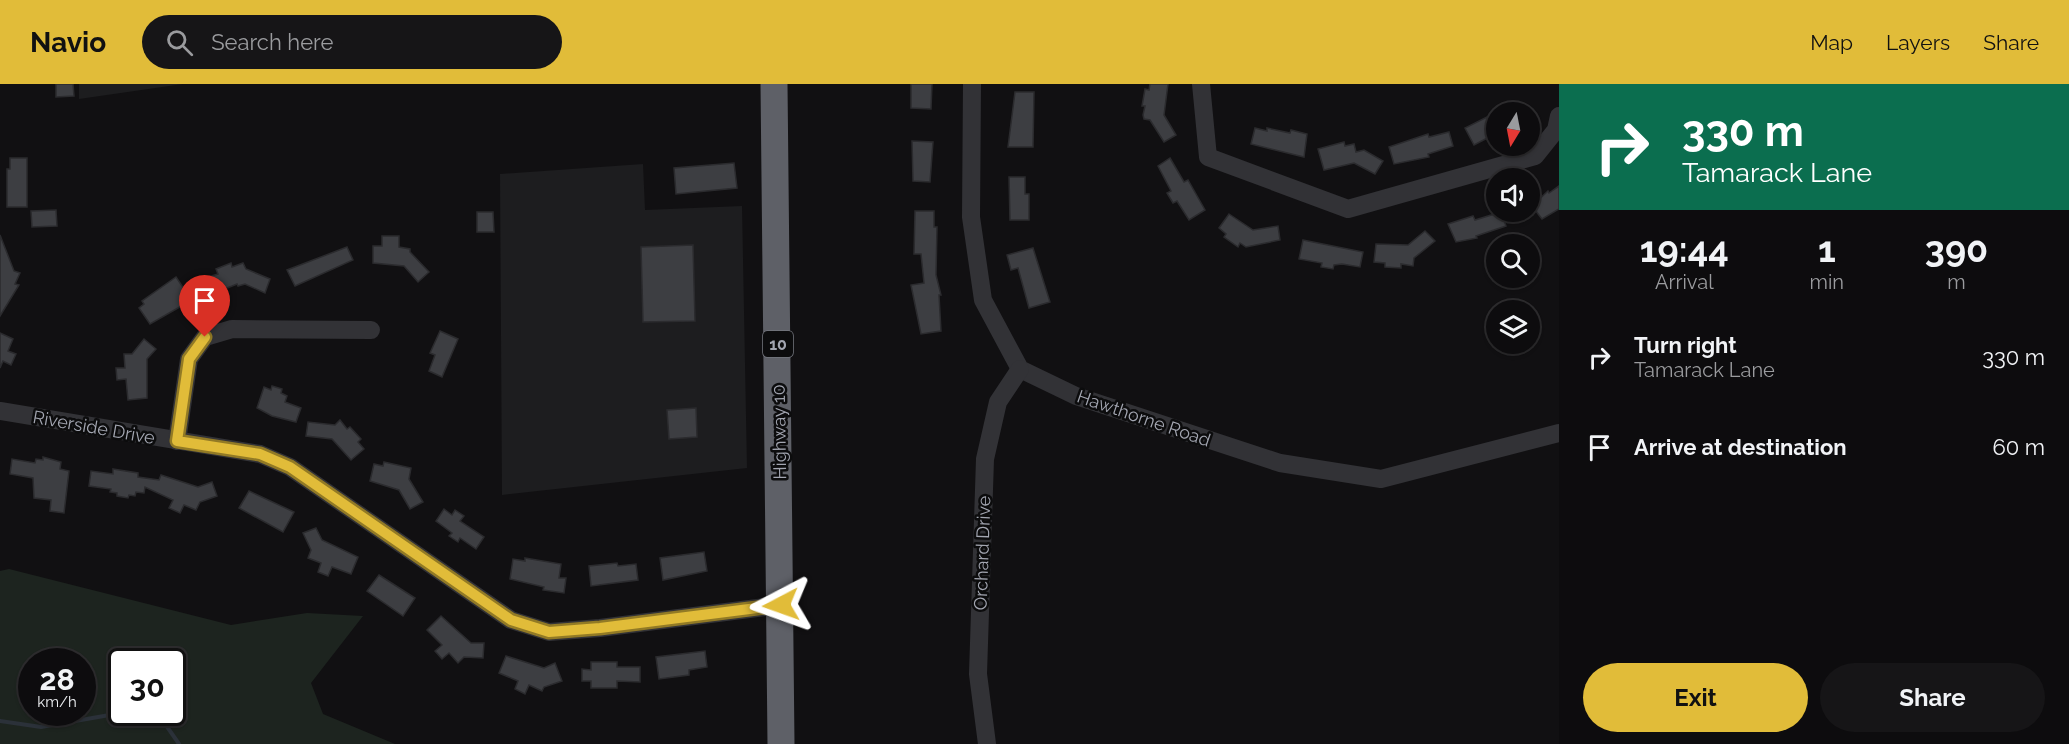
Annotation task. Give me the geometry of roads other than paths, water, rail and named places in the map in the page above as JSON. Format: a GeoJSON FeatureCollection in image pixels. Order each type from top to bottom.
{"type":"FeatureCollection","features":[{"type":"Feature","properties":{"kind":"highway","name":"Highway 10"},"geometry":{"type":"LineString","coordinates":[[774,84],[781,744]]}},
{"type":"Feature","properties":{"kind":"street"},"geometry":{"type":"LineString","coordinates":[[972,84],[971,217],[983,300],[1020,369]]}},
{"type":"Feature","properties":{"kind":"street"},"geometry":{"type":"LineString","coordinates":[[1201,84],[1208,157],[1348,209],[1535,156],[1556,130],[1559,116]]}},
{"type":"Feature","properties":{"kind":"street"},"geometry":{"type":"LineString","coordinates":[[177,441],[189,359],[205,337],[232,329],[370,330]]}},
{"type":"Feature","properties":{"kind":"street","name":"Hawthorne Road"},"geometry":{"type":"LineString","coordinates":[[1020,369],[1076,396],[1280,463],[1382,479],[1559,433]]}},
{"type":"Feature","properties":{"kind":"street","name":"Orchard Drive"},"geometry":{"type":"LineString","coordinates":[[987,744],[978,674],[985,459],[998,402],[1020,369]]}},
{"type":"Feature","properties":{"kind":"street","name":"Riverside Drive"},"geometry":{"type":"LineString","coordinates":[[0,411],[260,454],[290,467],[511,620],[549,632],[600,628],[781,605]]}},
{"type":"Feature","properties":{"kind":"waterway"},"geometry":{"type":"LineString","coordinates":[[0,721],[41,727],[121,713],[161,718],[179,744]]}}]}
